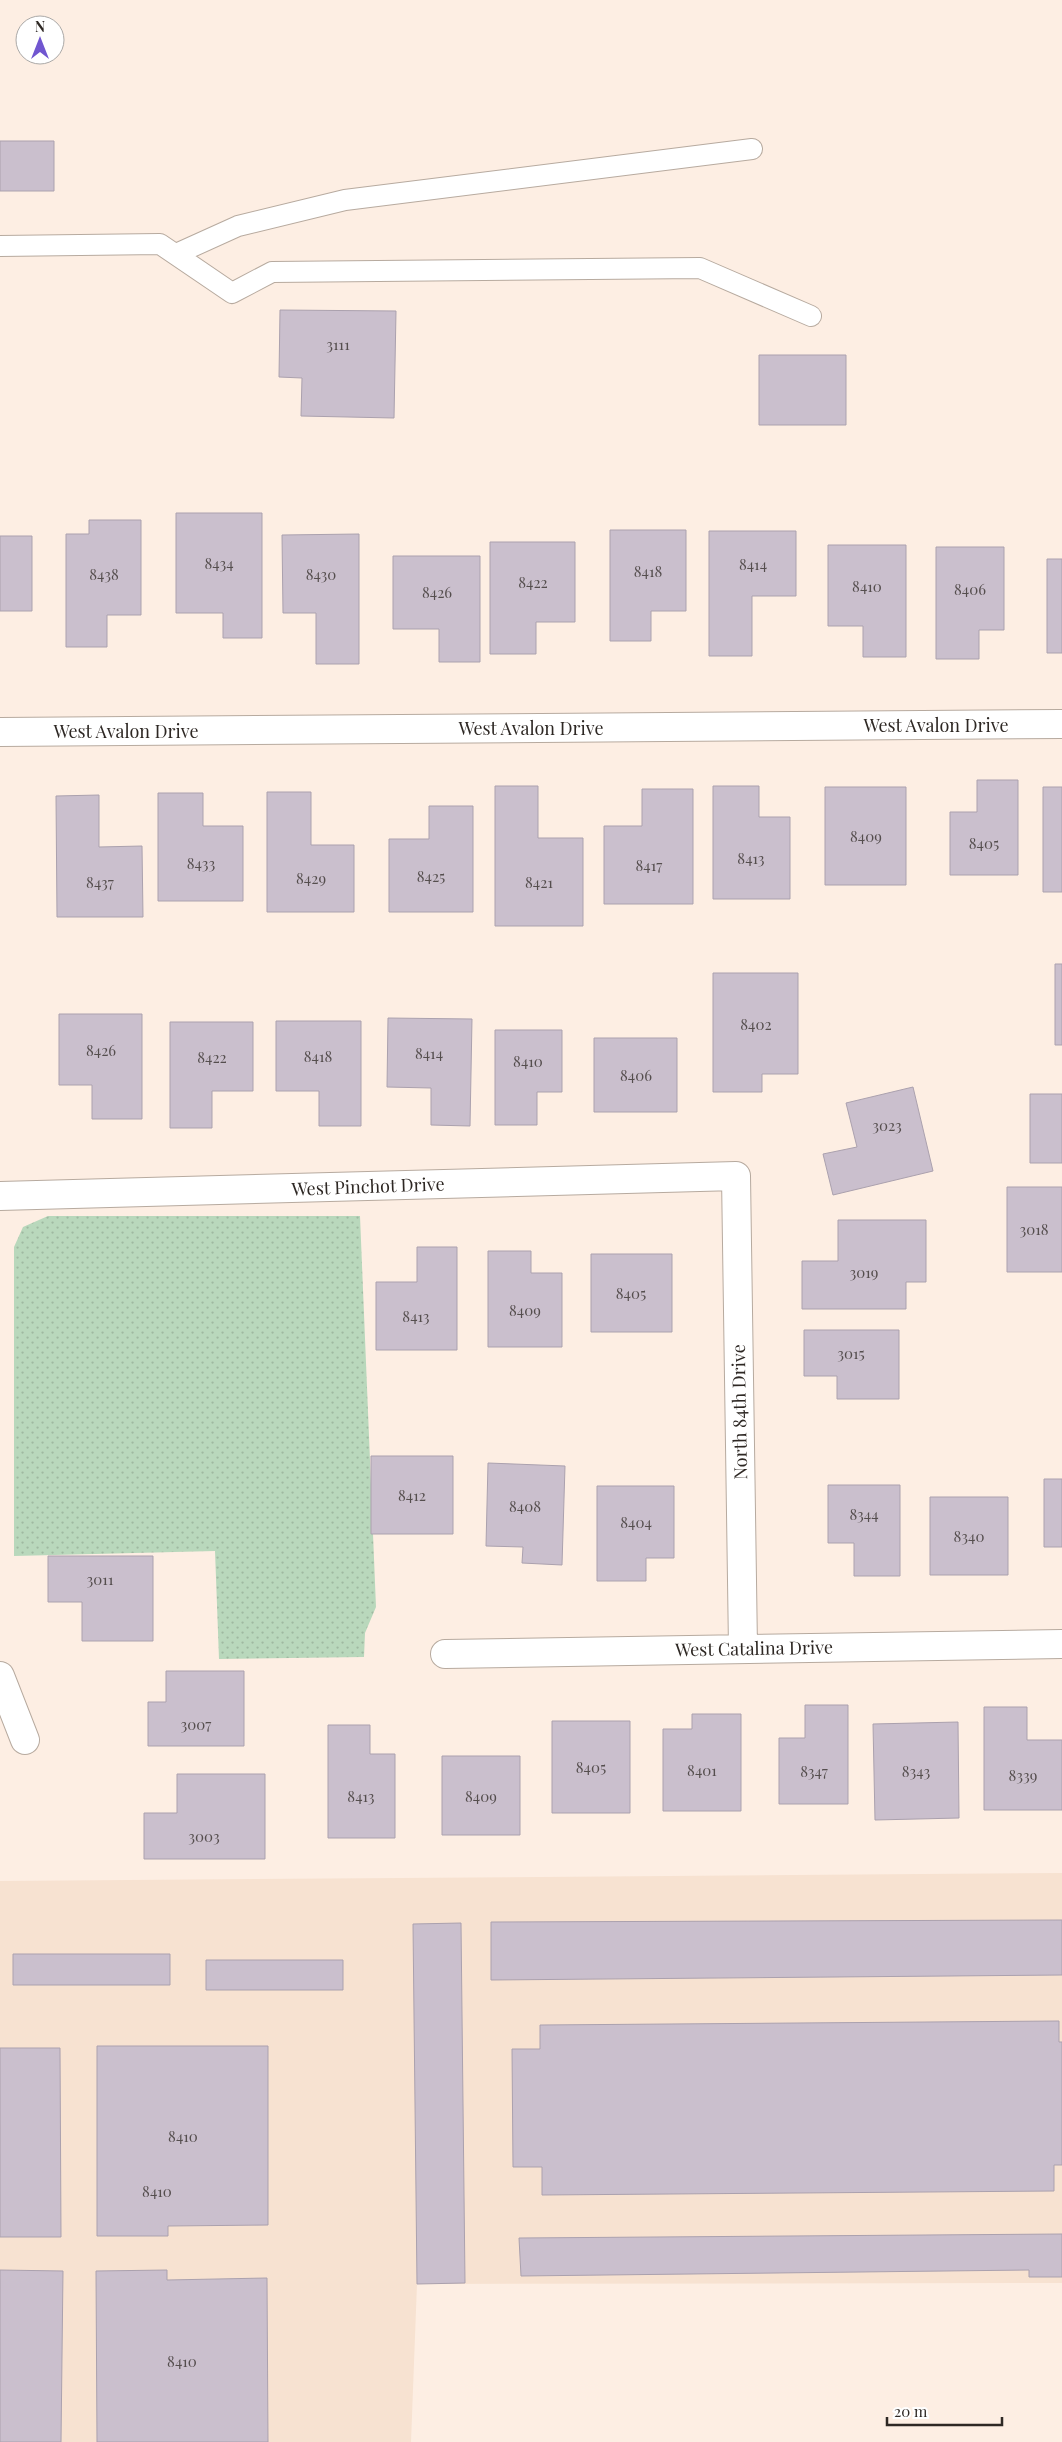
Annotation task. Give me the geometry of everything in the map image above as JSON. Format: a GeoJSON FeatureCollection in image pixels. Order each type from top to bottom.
{"type":"FeatureCollection","features":[{"type":"Feature","properties":{"kind":"street","name":"West Avalon Drive"},"geometry":{"type":"LineString","coordinates":[[0,732],[1062,724]]}},
{"type":"Feature","properties":{"kind":"street","name":"West Pinchot Drive"},"geometry":{"type":"LineString","coordinates":[[0,1196],[736,1176]]}},
{"type":"Feature","properties":{"kind":"street","name":"North 84th Drive"},"geometry":{"type":"LineString","coordinates":[[736,1176],[743,1648]]}},
{"type":"Feature","properties":{"kind":"street","name":"West Catalina Drive"},"geometry":{"type":"LineString","coordinates":[[445,1654],[1062,1644]]}},
{"type":"Feature","properties":{"kind":"street"},"geometry":{"type":"LineString","coordinates":[[0,1676],[24,1740]]}},
{"type":"Feature","properties":{"kind":"lane"},"geometry":{"type":"LineString","coordinates":[[176,254],[238,226],[345,200],[752,149]]}},
{"type":"Feature","properties":{"kind":"lane"},"geometry":{"type":"LineString","coordinates":[[0,246],[160,244],[232,293],[272,272],[700,268],[811,316]]}},
{"type":"Feature","properties":{"kind":"shaded area"},"geometry":{"type":"Polygon","coordinates":[[[1062,1873],[1062,2283],[417,2284],[411,2442],[0,2442],[0,1881],[1062,1873]]]}},
{"type":"Feature","properties":{"kind":"green space"},"geometry":{"type":"Polygon","coordinates":[[[48,1216],[360,1216],[376,1607],[365,1633],[364,1657],[219,1659],[215,1551],[14,1556],[14,1247],[23,1227],[48,1216]]]}},
{"type":"Feature","properties":{"kind":"building"},"geometry":{"type":"Polygon","coordinates":[[[0,141],[54,141],[54,191],[0,191],[0,141]]]}},
{"type":"Feature","properties":{"kind":"building"},"geometry":{"type":"Polygon","coordinates":[[[280,310],[396,311],[394,418],[301,416],[302,378],[279,377],[280,310]]]}},
{"type":"Feature","properties":{"kind":"building"},"geometry":{"type":"Polygon","coordinates":[[[759,355],[846,355],[846,425],[759,425],[759,355]]]}},
{"type":"Feature","properties":{"kind":"building"},"geometry":{"type":"Polygon","coordinates":[[[176,513],[262,513],[262,638],[223,638],[223,613],[176,613],[176,513]]]}},
{"type":"Feature","properties":{"kind":"building"},"geometry":{"type":"Polygon","coordinates":[[[89,520],[141,520],[141,615],[107,615],[107,647],[66,647],[66,534],[89,534],[89,520]]]}},
{"type":"Feature","properties":{"kind":"building"},"geometry":{"type":"Polygon","coordinates":[[[610,530],[686,530],[686,611],[651,611],[651,641],[610,641],[610,530]]]}},
{"type":"Feature","properties":{"kind":"building"},"geometry":{"type":"Polygon","coordinates":[[[709,531],[796,531],[796,596],[752,596],[752,656],[709,656],[709,531]]]}},
{"type":"Feature","properties":{"kind":"building"},"geometry":{"type":"Polygon","coordinates":[[[359,534],[359,664],[316,664],[316,613],[283,613],[282,535],[359,534]]]}},
{"type":"Feature","properties":{"kind":"building"},"geometry":{"type":"Polygon","coordinates":[[[0,536],[32,536],[32,611],[0,611],[0,536]]]}},
{"type":"Feature","properties":{"kind":"building"},"geometry":{"type":"Polygon","coordinates":[[[490,542],[575,542],[575,622],[536,622],[536,654],[490,654],[490,542]]]}},
{"type":"Feature","properties":{"kind":"building"},"geometry":{"type":"Polygon","coordinates":[[[828,545],[906,545],[906,657],[863,657],[863,626],[828,626],[828,545]]]}},
{"type":"Feature","properties":{"kind":"building"},"geometry":{"type":"Polygon","coordinates":[[[936,547],[1004,547],[1004,630],[979,630],[979,659],[936,659],[936,547]]]}},
{"type":"Feature","properties":{"kind":"building"},"geometry":{"type":"Polygon","coordinates":[[[393,556],[480,556],[480,662],[439,662],[439,629],[393,629],[393,556]]]}},
{"type":"Feature","properties":{"kind":"building"},"geometry":{"type":"Polygon","coordinates":[[[1047,559],[1062,559],[1062,653],[1047,653],[1047,559]]]}},
{"type":"Feature","properties":{"kind":"building"},"geometry":{"type":"Polygon","coordinates":[[[977,780],[1018,780],[1018,875],[950,875],[950,812],[977,812],[977,780]]]}},
{"type":"Feature","properties":{"kind":"building"},"geometry":{"type":"Polygon","coordinates":[[[495,786],[538,786],[538,838],[583,838],[583,926],[495,926],[495,786]]]}},
{"type":"Feature","properties":{"kind":"building"},"geometry":{"type":"Polygon","coordinates":[[[713,786],[759,786],[759,817],[790,817],[790,899],[713,899],[713,786]]]}},
{"type":"Feature","properties":{"kind":"building"},"geometry":{"type":"Polygon","coordinates":[[[825,787],[906,787],[906,885],[825,885],[825,787]]]}},
{"type":"Feature","properties":{"kind":"building"},"geometry":{"type":"Polygon","coordinates":[[[1043,787],[1062,787],[1062,892],[1043,892],[1043,787]]]}},
{"type":"Feature","properties":{"kind":"building"},"geometry":{"type":"Polygon","coordinates":[[[642,789],[693,789],[693,904],[604,904],[604,826],[642,826],[642,789]]]}},
{"type":"Feature","properties":{"kind":"building"},"geometry":{"type":"Polygon","coordinates":[[[267,792],[311,792],[311,845],[354,845],[354,912],[267,912],[267,792]]]}},
{"type":"Feature","properties":{"kind":"building"},"geometry":{"type":"Polygon","coordinates":[[[158,793],[203,793],[203,826],[243,826],[243,901],[158,901],[158,793]]]}},
{"type":"Feature","properties":{"kind":"building"},"geometry":{"type":"Polygon","coordinates":[[[99,795],[99,847],[142,846],[143,917],[57,917],[56,796],[99,795]]]}},
{"type":"Feature","properties":{"kind":"building"},"geometry":{"type":"Polygon","coordinates":[[[429,806],[473,806],[473,912],[389,912],[389,839],[429,839],[429,806]]]}},
{"type":"Feature","properties":{"kind":"building"},"geometry":{"type":"Polygon","coordinates":[[[1055,964],[1062,964],[1062,1045],[1055,1045],[1055,964]]]}},
{"type":"Feature","properties":{"kind":"building"},"geometry":{"type":"Polygon","coordinates":[[[713,973],[798,973],[798,1074],[762,1074],[762,1092],[713,1092],[713,973]]]}},
{"type":"Feature","properties":{"kind":"building"},"geometry":{"type":"Polygon","coordinates":[[[59,1014],[142,1014],[142,1119],[92,1119],[92,1085],[59,1085],[59,1014]]]}},
{"type":"Feature","properties":{"kind":"building"},"geometry":{"type":"Polygon","coordinates":[[[388,1018],[472,1019],[470,1126],[431,1125],[431,1088],[387,1087],[388,1018]]]}},
{"type":"Feature","properties":{"kind":"building"},"geometry":{"type":"Polygon","coordinates":[[[276,1021],[361,1021],[361,1126],[319,1126],[319,1091],[276,1091],[276,1021]]]}},
{"type":"Feature","properties":{"kind":"building"},"geometry":{"type":"Polygon","coordinates":[[[170,1022],[253,1022],[253,1091],[212,1091],[212,1128],[170,1128],[170,1022]]]}},
{"type":"Feature","properties":{"kind":"building"},"geometry":{"type":"Polygon","coordinates":[[[495,1030],[562,1030],[562,1092],[537,1092],[537,1125],[495,1125],[495,1030]]]}},
{"type":"Feature","properties":{"kind":"building"},"geometry":{"type":"Polygon","coordinates":[[[594,1038],[677,1038],[677,1112],[594,1112],[594,1038]]]}},
{"type":"Feature","properties":{"kind":"building"},"geometry":{"type":"Polygon","coordinates":[[[913,1087],[933,1171],[833,1195],[823,1154],[857,1147],[846,1103],[913,1087]]]}},
{"type":"Feature","properties":{"kind":"building"},"geometry":{"type":"Polygon","coordinates":[[[1030,1094],[1062,1094],[1062,1163],[1030,1163],[1030,1094]]]}},
{"type":"Feature","properties":{"kind":"building"},"geometry":{"type":"Polygon","coordinates":[[[1007,1187],[1062,1187],[1062,1272],[1007,1272],[1007,1187]]]}},
{"type":"Feature","properties":{"kind":"building"},"geometry":{"type":"Polygon","coordinates":[[[838,1220],[926,1220],[926,1282],[906,1282],[906,1309],[802,1309],[802,1261],[838,1261],[838,1220]]]}},
{"type":"Feature","properties":{"kind":"building"},"geometry":{"type":"Polygon","coordinates":[[[417,1247],[457,1247],[457,1350],[376,1350],[376,1282],[417,1282],[417,1247]]]}},
{"type":"Feature","properties":{"kind":"building"},"geometry":{"type":"Polygon","coordinates":[[[488,1251],[531,1251],[531,1273],[562,1273],[562,1347],[488,1347],[488,1251]]]}},
{"type":"Feature","properties":{"kind":"building"},"geometry":{"type":"Polygon","coordinates":[[[591,1254],[672,1254],[672,1332],[591,1332],[591,1254]]]}},
{"type":"Feature","properties":{"kind":"building"},"geometry":{"type":"Polygon","coordinates":[[[804,1330],[899,1330],[899,1399],[837,1399],[837,1376],[804,1376],[804,1330]]]}},
{"type":"Feature","properties":{"kind":"building"},"geometry":{"type":"Polygon","coordinates":[[[371,1456],[453,1456],[453,1534],[371,1534],[371,1456]]]}},
{"type":"Feature","properties":{"kind":"building"},"geometry":{"type":"Polygon","coordinates":[[[488,1463],[565,1466],[562,1565],[522,1563],[523,1547],[486,1546],[488,1463]]]}},
{"type":"Feature","properties":{"kind":"building"},"geometry":{"type":"Polygon","coordinates":[[[1044,1479],[1062,1479],[1062,1547],[1044,1547],[1044,1479]]]}},
{"type":"Feature","properties":{"kind":"building"},"geometry":{"type":"Polygon","coordinates":[[[828,1485],[900,1485],[900,1576],[854,1576],[854,1543],[828,1543],[828,1485]]]}},
{"type":"Feature","properties":{"kind":"building"},"geometry":{"type":"Polygon","coordinates":[[[597,1486],[674,1486],[674,1558],[646,1558],[646,1581],[597,1581],[597,1486]]]}},
{"type":"Feature","properties":{"kind":"building"},"geometry":{"type":"Polygon","coordinates":[[[930,1497],[1008,1497],[1008,1575],[930,1575],[930,1497]]]}},
{"type":"Feature","properties":{"kind":"building"},"geometry":{"type":"Polygon","coordinates":[[[48,1556],[153,1556],[153,1641],[82,1641],[82,1602],[48,1602],[48,1556]]]}},
{"type":"Feature","properties":{"kind":"building"},"geometry":{"type":"Polygon","coordinates":[[[166,1671],[244,1671],[244,1746],[148,1746],[148,1702],[166,1702],[166,1671]]]}},
{"type":"Feature","properties":{"kind":"building"},"geometry":{"type":"Polygon","coordinates":[[[805,1705],[848,1705],[848,1804],[779,1804],[779,1738],[805,1738],[805,1705]]]}},
{"type":"Feature","properties":{"kind":"building"},"geometry":{"type":"Polygon","coordinates":[[[984,1707],[1027,1707],[1027,1740],[1062,1740],[1062,1810],[984,1810],[984,1707]]]}},
{"type":"Feature","properties":{"kind":"building"},"geometry":{"type":"Polygon","coordinates":[[[692,1714],[741,1714],[741,1811],[663,1811],[663,1729],[692,1729],[692,1714]]]}},
{"type":"Feature","properties":{"kind":"building"},"geometry":{"type":"Polygon","coordinates":[[[552,1721],[630,1721],[630,1813],[552,1813],[552,1721]]]}},
{"type":"Feature","properties":{"kind":"building"},"geometry":{"type":"Polygon","coordinates":[[[958,1722],[959,1818],[875,1820],[873,1724],[958,1722]]]}},
{"type":"Feature","properties":{"kind":"building"},"geometry":{"type":"Polygon","coordinates":[[[328,1725],[370,1725],[370,1754],[395,1754],[395,1838],[328,1838],[328,1725]]]}},
{"type":"Feature","properties":{"kind":"building"},"geometry":{"type":"Polygon","coordinates":[[[442,1756],[520,1756],[520,1835],[442,1835],[442,1756]]]}},
{"type":"Feature","properties":{"kind":"building"},"geometry":{"type":"Polygon","coordinates":[[[177,1774],[265,1774],[265,1859],[144,1859],[144,1813],[177,1813],[177,1774]]]}},
{"type":"Feature","properties":{"kind":"building"},"geometry":{"type":"Polygon","coordinates":[[[1062,1920],[1062,1975],[491,1980],[491,1922],[1062,1920]]]}},
{"type":"Feature","properties":{"kind":"building"},"geometry":{"type":"Polygon","coordinates":[[[461,1923],[465,2283],[417,2284],[413,1924],[461,1923]]]}},
{"type":"Feature","properties":{"kind":"building"},"geometry":{"type":"Polygon","coordinates":[[[13,1954],[170,1954],[170,1985],[13,1985],[13,1954]]]}},
{"type":"Feature","properties":{"kind":"building"},"geometry":{"type":"Polygon","coordinates":[[[206,1960],[343,1960],[343,1990],[206,1990],[206,1960]]]}},
{"type":"Feature","properties":{"kind":"building"},"geometry":{"type":"Polygon","coordinates":[[[1059,2021],[1059,2042],[1062,2042],[1062,2165],[1054,2165],[1054,2191],[542,2195],[542,2167],[513,2167],[512,2049],[540,2049],[540,2025],[1059,2021]]]}},
{"type":"Feature","properties":{"kind":"building"},"geometry":{"type":"Polygon","coordinates":[[[97,2046],[268,2046],[268,2225],[168,2226],[168,2236],[97,2236],[97,2046]]]}},
{"type":"Feature","properties":{"kind":"building"},"geometry":{"type":"Polygon","coordinates":[[[0,2048],[60,2048],[61,2237],[0,2237],[0,2048]]]}},
{"type":"Feature","properties":{"kind":"building"},"geometry":{"type":"Polygon","coordinates":[[[1062,2234],[1062,2277],[1029,2277],[1029,2270],[521,2276],[519,2238],[1062,2234]]]}},
{"type":"Feature","properties":{"kind":"building"},"geometry":{"type":"Polygon","coordinates":[[[0,2270],[63,2271],[61,2442],[0,2442],[0,2270]]]}},
{"type":"Feature","properties":{"kind":"building"},"geometry":{"type":"Polygon","coordinates":[[[167,2270],[167,2280],[267,2278],[268,2442],[97,2442],[96,2271],[167,2270]]]}}]}
